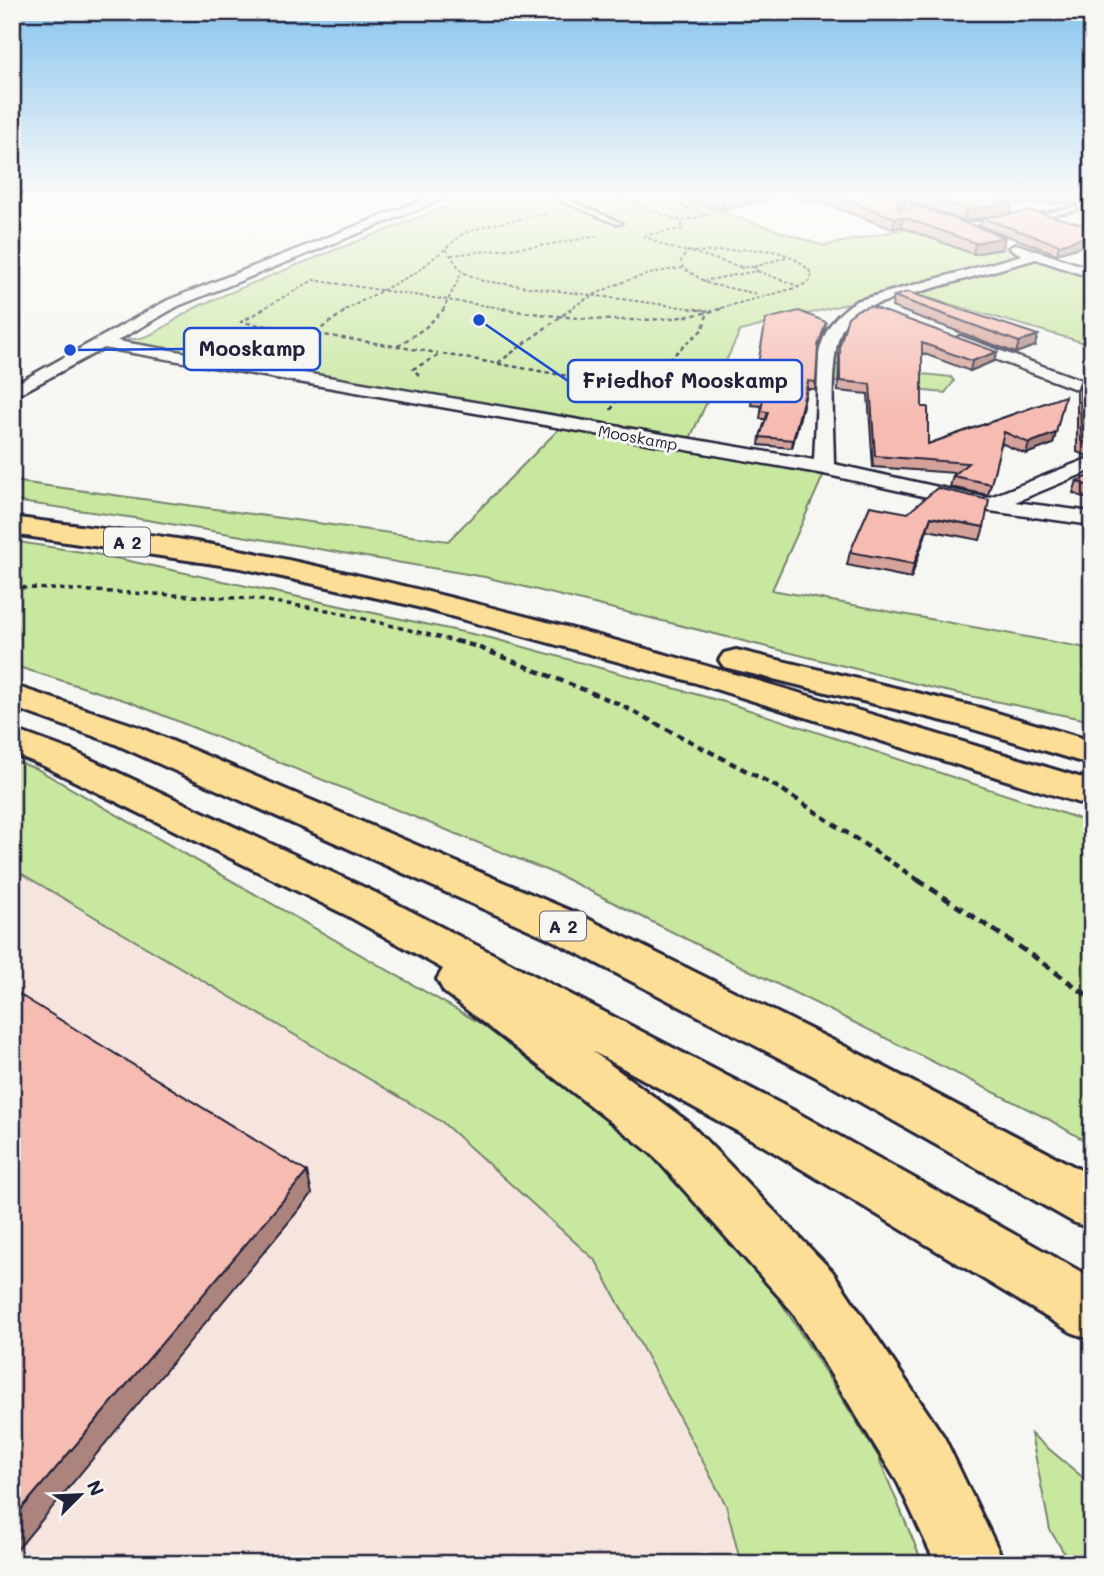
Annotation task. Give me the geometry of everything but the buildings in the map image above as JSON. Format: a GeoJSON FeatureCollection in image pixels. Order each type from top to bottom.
{"type":"FeatureCollection","features":[{"type":"Feature","properties":{"kind":"highway","name":"A 2"},"geometry":{"type":"LineString","coordinates":[[12,525],[241,559],[415,597],[705,675],[1092,794]]}},
{"type":"Feature","properties":{"kind":"highway"},"geometry":{"type":"LineString","coordinates":[[415,597],[573,620],[967,716],[1092,741]]}},
{"type":"Feature","properties":{"kind":"highway","name":"A 2"},"geometry":{"type":"LineString","coordinates":[[12,695],[126,735],[563,926],[831,1062],[1092,1204]]}},
{"type":"Feature","properties":{"kind":"highway"},"geometry":{"type":"LineString","coordinates":[[967,716],[1092,753]]}},
{"type":"Feature","properties":{"kind":"highway"},"geometry":{"type":"LineString","coordinates":[[12,740],[57,758],[361,904],[780,1129],[1092,1311]]}},
{"type":"Feature","properties":{"kind":"highway"},"geometry":{"type":"LineString","coordinates":[[361,904],[670,1138],[784,1260],[812,1291],[921,1460],[971,1564]]}},
{"type":"Feature","properties":{"kind":"street"},"geometry":{"type":"LineString","coordinates":[[13,390],[173,303],[260,269]]}},
{"type":"Feature","properties":{"kind":"street"},"geometry":{"type":"LineString","coordinates":[[824,468],[825,369],[835,326],[861,304],[988,269]]}},
{"type":"Feature","properties":{"kind":"street"},"geometry":{"type":"LineString","coordinates":[[861,304],[887,314]]}},
{"type":"Feature","properties":{"kind":"street"},"geometry":{"type":"LineString","coordinates":[[938,333],[1092,390]]}},
{"type":"Feature","properties":{"kind":"street","name":"Mooskamp"},"geometry":{"type":"LineString","coordinates":[[101,343],[824,468],[990,505],[1092,519]]}},
{"type":"Feature","properties":{"kind":"street"},"geometry":{"type":"LineString","coordinates":[[990,505],[1092,463]]}},
{"type":"Feature","properties":{"kind":"path"},"geometry":{"type":"LineString","coordinates":[[314,333],[380,290],[421,269]]}},
{"type":"Feature","properties":{"kind":"path"},"geometry":{"type":"LineString","coordinates":[[460,269],[483,281],[708,311]]}},
{"type":"Feature","properties":{"kind":"path"},"geometry":{"type":"LineString","coordinates":[[498,363],[591,295],[639,273],[678,269]]}},
{"type":"Feature","properties":{"kind":"path"},"geometry":{"type":"LineString","coordinates":[[684,269],[700,281],[732,292],[763,295]]}},
{"type":"Feature","properties":{"kind":"path"},"geometry":{"type":"LineString","coordinates":[[708,311],[703,329],[667,362],[652,374],[624,386],[241,322],[313,280],[558,317],[600,320],[660,318],[708,311],[799,286],[810,281],[811,274],[807,269]]}},
{"type":"Feature","properties":{"kind":"path"},"geometry":{"type":"LineString","coordinates":[[700,281],[744,271],[757,271],[799,286]]}},
{"type":"Feature","properties":{"kind":"path"},"geometry":{"type":"LineString","coordinates":[[397,347],[428,325],[450,301],[452,290],[462,272]]}},
{"type":"Feature","properties":{"kind":"path"},"geometry":{"type":"LineString","coordinates":[[600,430],[624,386]]}},
{"type":"Feature","properties":{"kind":"path"},"geometry":{"type":"LineString","coordinates":[[12,587],[254,599],[327,610],[475,646],[617,703],[781,789],[1039,960],[1092,999]]}},
{"type":"Feature","properties":{"kind":"shaded area"},"geometry":{"type":"Polygon","coordinates":[[[12,868],[442,1122],[596,1261],[726,1505],[741,1564],[12,1564],[12,868]]]}},
{"type":"Feature","properties":{"kind":"green space"},"geometry":{"type":"Polygon","coordinates":[[[287,269],[1068,269],[1092,277],[1092,345],[901,290],[740,331],[685,449],[824,474],[772,590],[1092,649],[1092,721],[941,690],[485,577],[135,518],[12,501],[12,481],[448,541],[561,427],[131,345],[128,339],[146,336],[191,310],[287,269]]]}},
{"type":"Feature","properties":{"kind":"green space"},"geometry":{"type":"Polygon","coordinates":[[[828,364],[951,377],[954,381],[945,393],[826,381],[828,364]]]}},
{"type":"Feature","properties":{"kind":"green space"},"geometry":{"type":"Polygon","coordinates":[[[12,541],[101,555],[491,638],[728,703],[1092,823],[1092,1145],[1048,1119],[558,875],[130,702],[12,665],[12,541]]]}},
{"type":"Feature","properties":{"kind":"green space"},"geometry":{"type":"Polygon","coordinates":[[[12,760],[37,769],[546,1061],[740,1237],[878,1456],[923,1564],[741,1564],[726,1505],[596,1261],[442,1122],[12,868],[12,760]]]}},
{"type":"Feature","properties":{"kind":"green space"},"geometry":{"type":"Polygon","coordinates":[[[1031,1434],[1092,1485],[1092,1564],[1071,1564],[1050,1530],[1031,1434]]]}},
{"type":"Feature","properties":{"kind":"place","name":"Friedhof Mooskamp"},"geometry":{"type":"Point","coordinates":[479,320]}},
{"type":"Feature","properties":{"kind":"place","name":"Mooskamp"},"geometry":{"type":"Point","coordinates":[70,350]}}]}
